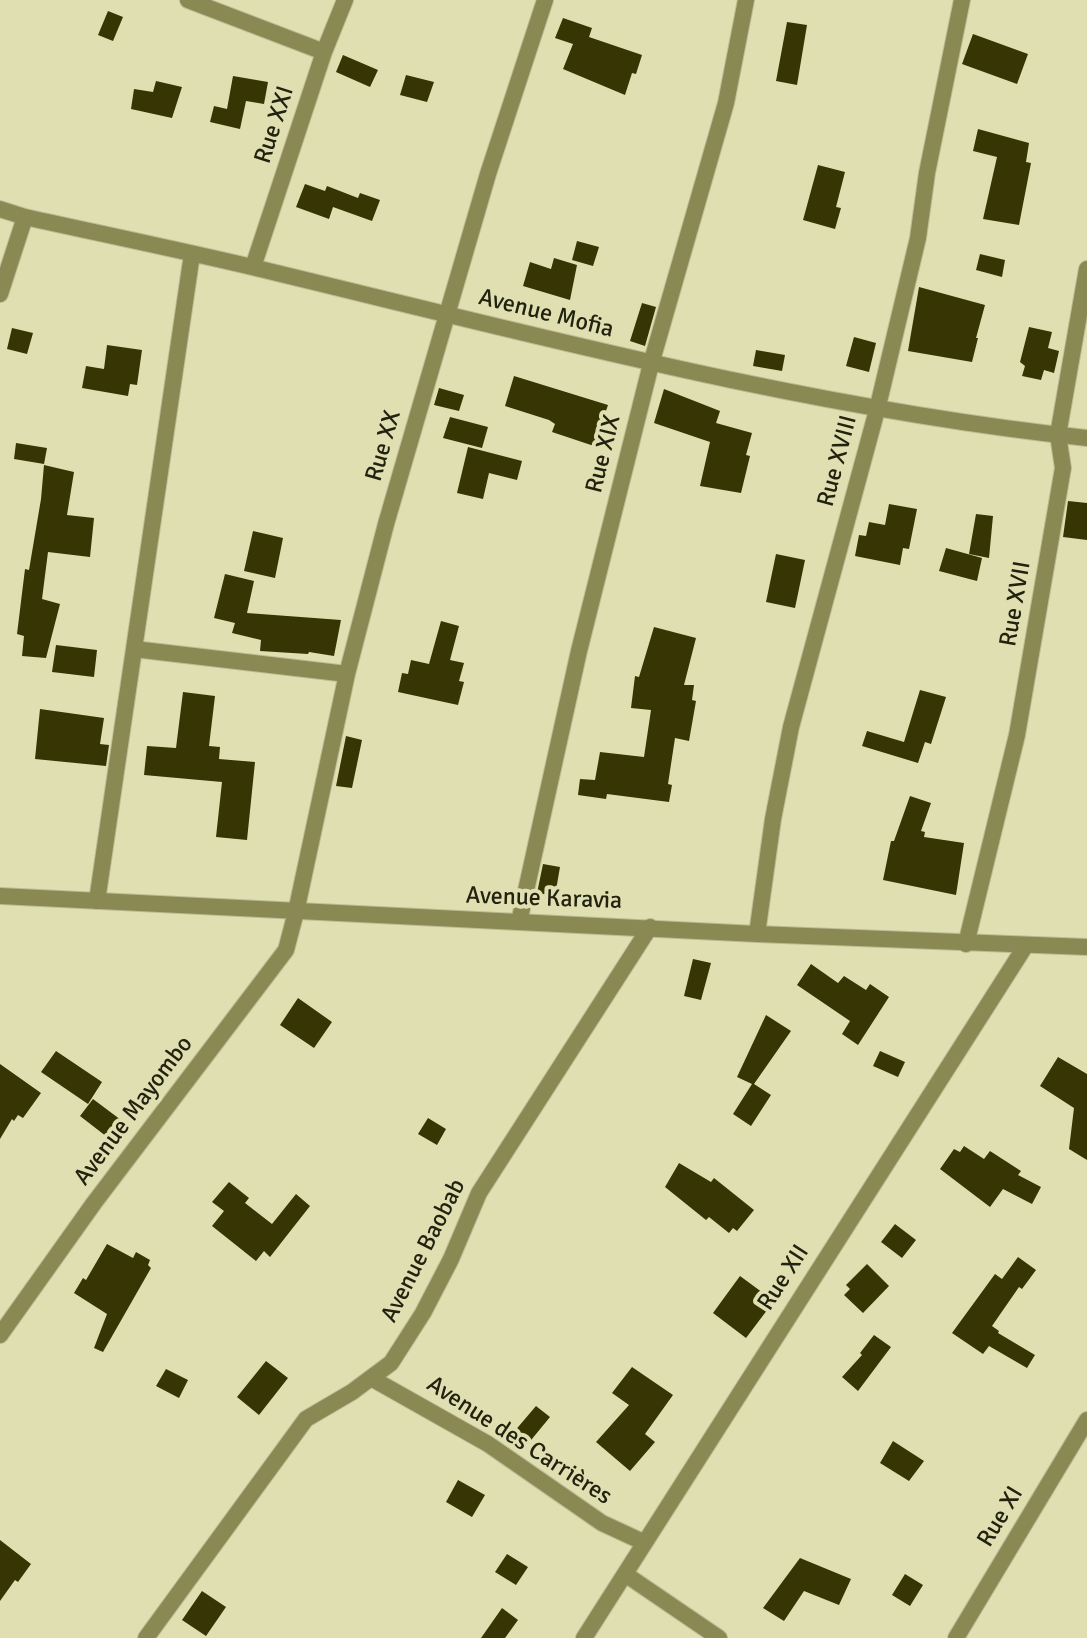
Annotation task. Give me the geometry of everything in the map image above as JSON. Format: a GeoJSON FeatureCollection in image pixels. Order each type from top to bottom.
{"type":"FeatureCollection","features":[{"type":"Feature","properties":{"kind":"street"},"geometry":{"type":"LineString","coordinates":[[188,0],[324,52]]}},
{"type":"Feature","properties":{"kind":"street","name":"Rue XXI"},"geometry":{"type":"LineString","coordinates":[[253,267],[324,52],[345,0]]}},
{"type":"Feature","properties":{"kind":"street","name":"Rue XX"},"geometry":{"type":"LineString","coordinates":[[296,912],[347,674],[386,524],[488,174],[545,0]]}},
{"type":"Feature","properties":{"kind":"street","name":"Rue XIX"},"geometry":{"type":"LineString","coordinates":[[519,922],[579,651],[651,364],[726,103],[746,0]]}},
{"type":"Feature","properties":{"kind":"street","name":"Rue XVIII"},"geometry":{"type":"LineString","coordinates":[[757,934],[773,819],[791,727],[877,410],[918,238],[927,173],[962,0]]}},
{"type":"Feature","properties":{"kind":"street","name":"Avenue Mofia"},"geometry":{"type":"LineString","coordinates":[[0,209],[651,364],[877,410],[1087,438]]}},
{"type":"Feature","properties":{"kind":"street"},"geometry":{"type":"LineString","coordinates":[[0,294],[25,217]]}},
{"type":"Feature","properties":{"kind":"street"},"geometry":{"type":"LineString","coordinates":[[97,901],[192,254]]}},
{"type":"Feature","properties":{"kind":"street","name":"Rue XVII"},"geometry":{"type":"LineString","coordinates":[[966,944],[1017,735],[1063,468],[1063,450],[1058,435],[1087,269]]}},
{"type":"Feature","properties":{"kind":"street"},"geometry":{"type":"LineString","coordinates":[[134,649],[347,674]]}},
{"type":"Feature","properties":{"kind":"street","name":"Avenue Karavia"},"geometry":{"type":"LineString","coordinates":[[0,896],[966,944],[1087,947]]}},
{"type":"Feature","properties":{"kind":"street","name":"Avenue Mayombo"},"geometry":{"type":"LineString","coordinates":[[0,1335],[94,1203],[286,950],[296,912]]}},
{"type":"Feature","properties":{"kind":"street","name":"Avenue Baobab"},"geometry":{"type":"LineString","coordinates":[[146,1638],[306,1419],[391,1363],[423,1313],[451,1259],[479,1193],[650,927]]}},
{"type":"Feature","properties":{"kind":"street","name":"Rue XII"},"geometry":{"type":"LineString","coordinates":[[584,1638],[1026,945]]}},
{"type":"Feature","properties":{"kind":"street","name":"Avenue des Carrières"},"geometry":{"type":"LineString","coordinates":[[371,1378],[488,1444],[602,1523],[643,1542]]}},
{"type":"Feature","properties":{"kind":"street","name":"Rue XI"},"geometry":{"type":"LineString","coordinates":[[956,1638],[1087,1420]]}},
{"type":"Feature","properties":{"kind":"street"},"geometry":{"type":"LineString","coordinates":[[625,1574],[719,1638]]}},
{"type":"Feature","properties":{"kind":"building"},"geometry":{"type":"Polygon","coordinates":[[[108,11],[123,17],[113,41],[98,35],[108,11]]]}},
{"type":"Feature","properties":{"kind":"building"},"geometry":{"type":"Polygon","coordinates":[[[563,18],[592,28],[589,37],[642,55],[625,95],[563,69],[573,44],[555,38],[563,18]]]}},
{"type":"Feature","properties":{"kind":"building"},"geometry":{"type":"Polygon","coordinates":[[[787,22],[807,25],[797,85],[776,81],[787,22]]]}},
{"type":"Feature","properties":{"kind":"building"},"geometry":{"type":"Polygon","coordinates":[[[973,34],[1028,54],[1017,84],[962,64],[973,34]]]}},
{"type":"Feature","properties":{"kind":"building"},"geometry":{"type":"Polygon","coordinates":[[[343,55],[378,70],[370,87],[336,72],[343,55]]]}},
{"type":"Feature","properties":{"kind":"building"},"geometry":{"type":"Polygon","coordinates":[[[406,75],[434,82],[427,102],[400,95],[406,75]]]}},
{"type":"Feature","properties":{"kind":"building"},"geometry":{"type":"Polygon","coordinates":[[[233,76],[268,82],[264,104],[246,101],[240,129],[210,122],[214,106],[227,109],[233,76]]]}},
{"type":"Feature","properties":{"kind":"building"},"geometry":{"type":"Polygon","coordinates":[[[156,81],[182,87],[172,118],[131,109],[134,89],[153,92],[156,81]]]}},
{"type":"Feature","properties":{"kind":"building"},"geometry":{"type":"Polygon","coordinates":[[[978,129],[1029,143],[1026,162],[1031,163],[1019,225],[983,219],[997,157],[973,151],[978,129]]]}},
{"type":"Feature","properties":{"kind":"building"},"geometry":{"type":"Polygon","coordinates":[[[818,165],[845,172],[836,207],[841,208],[835,229],[803,220],[818,165]]]}},
{"type":"Feature","properties":{"kind":"building"},"geometry":{"type":"Polygon","coordinates":[[[305,184],[325,191],[327,186],[358,198],[360,193],[380,200],[372,221],[333,207],[329,219],[296,207],[305,184]]]}},
{"type":"Feature","properties":{"kind":"building"},"geometry":{"type":"Polygon","coordinates":[[[577,241],[599,247],[593,266],[572,260],[577,241]]]}},
{"type":"Feature","properties":{"kind":"building"},"geometry":{"type":"Polygon","coordinates":[[[980,254],[1005,260],[1002,277],[976,270],[980,254]]]}},
{"type":"Feature","properties":{"kind":"building"},"geometry":{"type":"Polygon","coordinates":[[[554,258],[577,265],[570,300],[523,286],[530,262],[551,269],[554,258]]]}},
{"type":"Feature","properties":{"kind":"building"},"geometry":{"type":"Polygon","coordinates":[[[919,287],[985,305],[972,362],[908,351],[919,287]]]}},
{"type":"Feature","properties":{"kind":"building"},"geometry":{"type":"Polygon","coordinates":[[[642,303],[656,307],[645,346],[630,341],[642,303]]]}},
{"type":"Feature","properties":{"kind":"building"},"geometry":{"type":"Polygon","coordinates":[[[1029,327],[1052,332],[1048,348],[1059,351],[1054,373],[1044,370],[1041,380],[1022,376],[1025,366],[1020,362],[1029,327]]]}},
{"type":"Feature","properties":{"kind":"building"},"geometry":{"type":"Polygon","coordinates":[[[12,328],[33,333],[27,354],[7,349],[12,328]]]}},
{"type":"Feature","properties":{"kind":"building"},"geometry":{"type":"Polygon","coordinates":[[[854,337],[876,343],[869,372],[846,366],[854,337]]]}},
{"type":"Feature","properties":{"kind":"building"},"geometry":{"type":"Polygon","coordinates":[[[107,345],[142,350],[137,385],[130,384],[128,396],[82,388],[86,366],[104,369],[107,345]]]}},
{"type":"Feature","properties":{"kind":"building"},"geometry":{"type":"Polygon","coordinates":[[[756,350],[785,355],[782,371],[753,366],[756,350]]]}},
{"type":"Feature","properties":{"kind":"building"},"geometry":{"type":"Polygon","coordinates":[[[514,376],[608,405],[594,446],[552,432],[555,424],[549,420],[505,406],[514,376]]]}},
{"type":"Feature","properties":{"kind":"building"},"geometry":{"type":"Polygon","coordinates":[[[439,388],[464,395],[459,411],[434,405],[439,388]]]}},
{"type":"Feature","properties":{"kind":"building"},"geometry":{"type":"Polygon","coordinates":[[[664,389],[720,411],[716,423],[752,433],[741,493],[700,486],[710,442],[654,423],[664,389]]]}},
{"type":"Feature","properties":{"kind":"building"},"geometry":{"type":"Polygon","coordinates":[[[450,417],[488,427],[482,448],[443,438],[450,417]]]}},
{"type":"Feature","properties":{"kind":"building"},"geometry":{"type":"Polygon","coordinates":[[[16,443],[47,448],[44,464],[14,459],[16,443]]]}},
{"type":"Feature","properties":{"kind":"building"},"geometry":{"type":"Polygon","coordinates":[[[468,447],[522,461],[517,480],[489,473],[483,499],[457,493],[468,447]]]}},
{"type":"Feature","properties":{"kind":"building"},"geometry":{"type":"Polygon","coordinates":[[[44,465],[74,472],[67,515],[94,518],[90,557],[48,552],[42,599],[60,604],[46,658],[22,656],[24,636],[17,634],[25,569],[29,570],[41,499],[44,465]]]}},
{"type":"Feature","properties":{"kind":"building"},"geometry":{"type":"Polygon","coordinates":[[[1068,501],[1087,503],[1087,540],[1063,537],[1068,501]]]}},
{"type":"Feature","properties":{"kind":"building"},"geometry":{"type":"Polygon","coordinates":[[[889,504],[917,509],[909,549],[903,548],[900,565],[855,556],[859,535],[866,536],[869,522],[885,525],[889,504]]]}},
{"type":"Feature","properties":{"kind":"building"},"geometry":{"type":"Polygon","coordinates":[[[976,514],[993,516],[989,558],[969,554],[976,514]]]}},
{"type":"Feature","properties":{"kind":"building"},"geometry":{"type":"Polygon","coordinates":[[[253,531],[283,538],[275,578],[244,571],[253,531]]]}},
{"type":"Feature","properties":{"kind":"building"},"geometry":{"type":"Polygon","coordinates":[[[946,548],[982,558],[977,581],[939,571],[946,548]]]}},
{"type":"Feature","properties":{"kind":"building"},"geometry":{"type":"Polygon","coordinates":[[[776,554],[805,560],[795,608],[766,602],[776,554]]]}},
{"type":"Feature","properties":{"kind":"building"},"geometry":{"type":"Polygon","coordinates":[[[225,574],[254,581],[247,613],[341,620],[334,656],[260,651],[261,640],[232,633],[235,623],[214,618],[225,574]]]}},
{"type":"Feature","properties":{"kind":"building"},"geometry":{"type":"Polygon","coordinates":[[[441,621],[459,626],[450,660],[464,663],[459,681],[464,682],[458,705],[398,692],[402,673],[408,674],[411,660],[429,664],[441,621]]]}},
{"type":"Feature","properties":{"kind":"building"},"geometry":{"type":"Polygon","coordinates":[[[654,627],[696,638],[684,685],[694,685],[692,700],[696,701],[689,741],[675,738],[668,784],[672,785],[669,802],[607,794],[606,799],[578,795],[580,779],[595,780],[600,752],[644,757],[651,710],[631,708],[635,676],[639,677],[654,627]]]}},
{"type":"Feature","properties":{"kind":"building"},"geometry":{"type":"Polygon","coordinates":[[[56,645],[97,650],[94,677],[52,672],[56,645]]]}},
{"type":"Feature","properties":{"kind":"building"},"geometry":{"type":"Polygon","coordinates":[[[920,690],[946,697],[931,744],[925,742],[918,763],[862,746],[867,731],[904,742],[920,690]]]}},
{"type":"Feature","properties":{"kind":"building"},"geometry":{"type":"Polygon","coordinates":[[[183,692],[215,696],[209,746],[220,747],[219,759],[255,762],[247,840],[216,837],[222,782],[144,775],[147,746],[176,748],[183,692]]]}},
{"type":"Feature","properties":{"kind":"building"},"geometry":{"type":"Polygon","coordinates":[[[40,709],[104,718],[100,744],[109,745],[106,766],[35,759],[40,709]]]}},
{"type":"Feature","properties":{"kind":"building"},"geometry":{"type":"Polygon","coordinates":[[[346,736],[362,740],[352,788],[336,786],[346,736]]]}},
{"type":"Feature","properties":{"kind":"building"},"geometry":{"type":"Polygon","coordinates":[[[910,796],[931,803],[921,831],[925,832],[924,837],[964,843],[956,895],[883,880],[891,841],[894,841],[910,796]]]}},
{"type":"Feature","properties":{"kind":"building"},"geometry":{"type":"Polygon","coordinates":[[[543,864],[560,867],[555,896],[537,893],[543,864]]]}},
{"type":"Feature","properties":{"kind":"building"},"geometry":{"type":"Polygon","coordinates":[[[693,959],[711,963],[701,1000],[684,996],[693,959]]]}},
{"type":"Feature","properties":{"kind":"building"},"geometry":{"type":"Polygon","coordinates":[[[811,964],[838,983],[844,976],[866,990],[870,984],[889,997],[858,1045],[842,1034],[850,1021],[797,985],[811,964]]]}},
{"type":"Feature","properties":{"kind":"building"},"geometry":{"type":"Polygon","coordinates":[[[298,998],[332,1022],[314,1048],[280,1025],[298,998]]]}},
{"type":"Feature","properties":{"kind":"building"},"geometry":{"type":"Polygon","coordinates":[[[766,1015],[791,1031],[754,1084],[771,1095],[751,1126],[733,1114],[752,1084],[737,1077],[766,1015]]]}},
{"type":"Feature","properties":{"kind":"building"},"geometry":{"type":"Polygon","coordinates":[[[56,1051],[102,1082],[88,1104],[41,1072],[56,1051]]]}},
{"type":"Feature","properties":{"kind":"building"},"geometry":{"type":"Polygon","coordinates":[[[880,1051],[905,1062],[898,1077],[873,1066],[880,1051]]]}},
{"type":"Feature","properties":{"kind":"building"},"geometry":{"type":"Polygon","coordinates":[[[1058,1057],[1087,1074],[1087,1160],[1069,1149],[1074,1108],[1040,1086],[1058,1057]]]}},
{"type":"Feature","properties":{"kind":"building"},"geometry":{"type":"Polygon","coordinates":[[[0,1064],[41,1093],[23,1118],[18,1115],[14,1121],[12,1119],[0,1139],[0,1064]]]}},
{"type":"Feature","properties":{"kind":"building"},"geometry":{"type":"Polygon","coordinates":[[[93,1099],[125,1123],[111,1140],[80,1116],[93,1099]]]}},
{"type":"Feature","properties":{"kind":"building"},"geometry":{"type":"Polygon","coordinates":[[[428,1118],[446,1129],[437,1145],[418,1134],[428,1118]]]}},
{"type":"Feature","properties":{"kind":"building"},"geometry":{"type":"Polygon","coordinates":[[[964,1146],[984,1159],[990,1151],[1021,1171],[1018,1175],[1041,1187],[1032,1204],[1003,1189],[990,1207],[940,1169],[954,1149],[960,1152],[964,1146]]]}},
{"type":"Feature","properties":{"kind":"building"},"geometry":{"type":"Polygon","coordinates":[[[679,1163],[711,1182],[714,1178],[754,1210],[737,1231],[733,1228],[729,1233],[709,1217],[706,1220],[665,1187],[679,1163]]]}},
{"type":"Feature","properties":{"kind":"building"},"geometry":{"type":"Polygon","coordinates":[[[229,1182],[249,1198],[245,1203],[272,1224],[296,1194],[310,1206],[270,1257],[264,1251],[256,1261],[212,1226],[224,1211],[212,1202],[229,1182]]]}},
{"type":"Feature","properties":{"kind":"building"},"geometry":{"type":"Polygon","coordinates":[[[895,1224],[916,1240],[902,1258],[881,1242],[895,1224]]]}},
{"type":"Feature","properties":{"kind":"building"},"geometry":{"type":"Polygon","coordinates":[[[107,1244],[133,1258],[136,1252],[150,1260],[148,1265],[151,1268],[103,1352],[94,1348],[107,1314],[74,1293],[83,1278],[86,1280],[107,1244]]]}},
{"type":"Feature","properties":{"kind":"building"},"geometry":{"type":"Polygon","coordinates":[[[1018,1257],[1036,1270],[1022,1289],[1019,1287],[992,1326],[998,1333],[1035,1355],[1027,1368],[989,1346],[983,1354],[952,1333],[995,1274],[1002,1279],[1018,1257]]]}},
{"type":"Feature","properties":{"kind":"building"},"geometry":{"type":"Polygon","coordinates":[[[867,1264],[889,1286],[863,1313],[844,1295],[850,1289],[846,1285],[867,1264]]]}},
{"type":"Feature","properties":{"kind":"building"},"geometry":{"type":"Polygon","coordinates":[[[740,1276],[774,1301],[746,1338],[713,1313],[740,1276]]]}},
{"type":"Feature","properties":{"kind":"building"},"geometry":{"type":"Polygon","coordinates":[[[874,1335],[891,1347],[858,1391],[842,1377],[862,1355],[860,1353],[874,1335]]]}},
{"type":"Feature","properties":{"kind":"building"},"geometry":{"type":"Polygon","coordinates":[[[266,1361],[288,1378],[259,1415],[237,1397],[266,1361]]]}},
{"type":"Feature","properties":{"kind":"building"},"geometry":{"type":"Polygon","coordinates":[[[632,1367],[673,1395],[645,1434],[655,1442],[630,1471],[596,1442],[629,1405],[612,1393],[632,1367]]]}},
{"type":"Feature","properties":{"kind":"building"},"geometry":{"type":"Polygon","coordinates":[[[166,1369],[188,1380],[179,1398],[156,1386],[166,1369]]]}},
{"type":"Feature","properties":{"kind":"building"},"geometry":{"type":"Polygon","coordinates":[[[536,1406],[550,1417],[527,1445],[513,1433],[536,1406]]]}},
{"type":"Feature","properties":{"kind":"building"},"geometry":{"type":"Polygon","coordinates":[[[893,1441],[924,1461],[909,1481],[880,1463],[893,1441]]]}},
{"type":"Feature","properties":{"kind":"building"},"geometry":{"type":"Polygon","coordinates":[[[458,1480],[485,1495],[472,1517],[446,1502],[458,1480]]]}},
{"type":"Feature","properties":{"kind":"building"},"geometry":{"type":"Polygon","coordinates":[[[0,1540],[31,1564],[0,1601],[0,1540]]]}},
{"type":"Feature","properties":{"kind":"building"},"geometry":{"type":"Polygon","coordinates":[[[507,1554],[528,1567],[516,1585],[495,1572],[507,1554]]]}},
{"type":"Feature","properties":{"kind":"building"},"geometry":{"type":"Polygon","coordinates":[[[800,1558],[851,1579],[839,1605],[804,1591],[784,1621],[763,1608],[800,1558]]]}},
{"type":"Feature","properties":{"kind":"building"},"geometry":{"type":"Polygon","coordinates":[[[905,1574],[923,1585],[910,1606],[892,1595],[905,1574]]]}},
{"type":"Feature","properties":{"kind":"building"},"geometry":{"type":"Polygon","coordinates":[[[202,1591],[226,1607],[206,1636],[182,1620],[202,1591]]]}},
{"type":"Feature","properties":{"kind":"building"},"geometry":{"type":"Polygon","coordinates":[[[502,1608],[518,1620],[505,1638],[481,1638],[502,1608]]]}}]}
